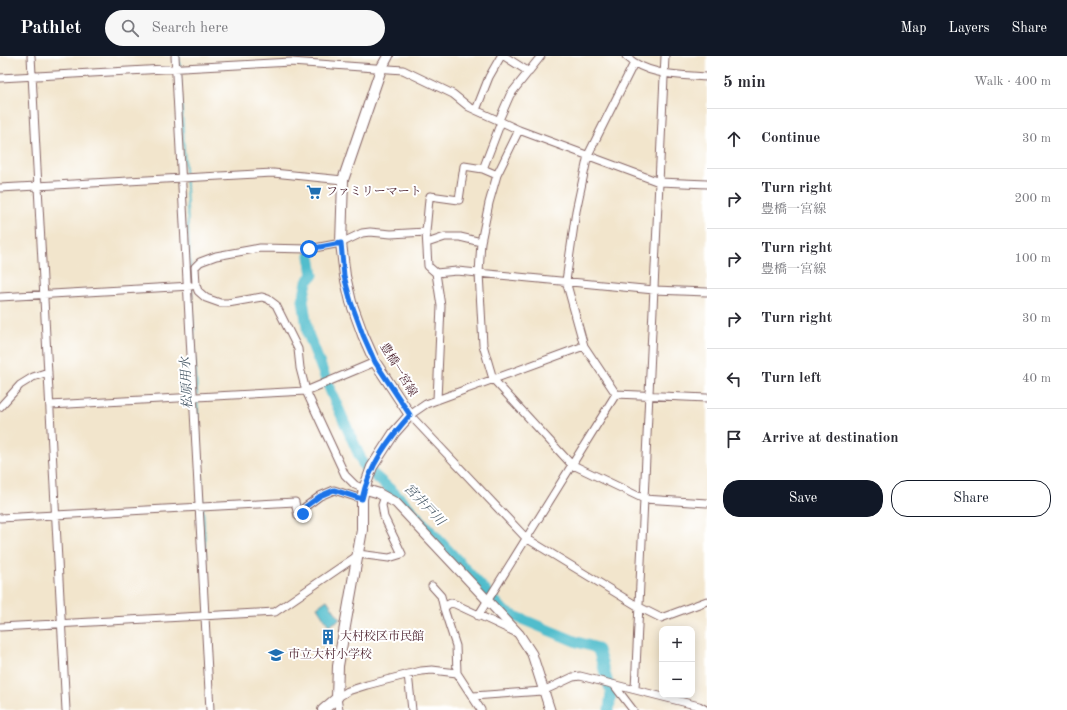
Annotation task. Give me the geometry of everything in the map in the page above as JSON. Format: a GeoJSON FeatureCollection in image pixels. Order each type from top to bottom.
{"type":"FeatureCollection","features":[{"type":"Feature","properties":{"kind":"main road","name":"豊橋一宮線"},"geometry":{"type":"LineString","coordinates":[[337,698],[338,666],[362,530],[362,499],[364,488],[372,467],[394,433],[410,415],[375,362],[363,335],[351,302],[344,276],[341,243],[343,180],[381,69],[388,56]]}},
{"type":"Feature","properties":{"kind":"main road"},"geometry":{"type":"LineString","coordinates":[[323,710],[337,698]]}},
{"type":"Feature","properties":{"kind":"street"},"geometry":{"type":"LineString","coordinates":[[31,56],[37,186],[45,294],[66,710]]}},
{"type":"Feature","properties":{"kind":"street"},"geometry":{"type":"LineString","coordinates":[[175,56],[178,68],[191,286],[195,398],[207,615],[210,710]]}},
{"type":"Feature","properties":{"kind":"street"},"geometry":{"type":"LineString","coordinates":[[476,110],[489,77],[501,56]]}},
{"type":"Feature","properties":{"kind":"street"},"geometry":{"type":"LineString","coordinates":[[504,56],[529,72]]}},
{"type":"Feature","properties":{"kind":"street"},"geometry":{"type":"LineString","coordinates":[[484,169],[510,95],[541,56]]}},
{"type":"Feature","properties":{"kind":"street"},"geometry":{"type":"LineString","coordinates":[[626,56],[634,63],[664,74],[707,77]]}},
{"type":"Feature","properties":{"kind":"street"},"geometry":{"type":"LineString","coordinates":[[635,689],[665,56]]}},
{"type":"Feature","properties":{"kind":"street"},"geometry":{"type":"LineString","coordinates":[[0,78],[291,62],[403,70],[453,94],[469,107],[519,130],[659,182],[707,184]]}},
{"type":"Feature","properties":{"kind":"street"},"geometry":{"type":"LineString","coordinates":[[616,394],[584,346],[566,281],[576,211],[588,155],[634,63]]}},
{"type":"Feature","properties":{"kind":"street"},"geometry":{"type":"LineString","coordinates":[[519,130],[497,175],[489,203],[481,242],[479,273],[482,345],[493,379],[571,464],[644,499],[707,503]]}},
{"type":"Feature","properties":{"kind":"street"},"geometry":{"type":"LineString","coordinates":[[437,400],[441,306],[436,273],[428,266],[426,232],[430,196],[459,200],[464,166],[484,169],[497,175]]}},
{"type":"Feature","properties":{"kind":"street"},"geometry":{"type":"LineString","coordinates":[[0,188],[273,173],[343,180]]}},
{"type":"Feature","properties":{"kind":"street"},"geometry":{"type":"LineString","coordinates":[[191,286],[195,267],[200,262],[216,256],[260,248],[309,249],[341,243],[362,233],[370,232],[391,234],[426,232]]}},
{"type":"Feature","properties":{"kind":"street"},"geometry":{"type":"LineString","coordinates":[[427,243],[445,237],[460,237],[481,242]]}},
{"type":"Feature","properties":{"kind":"street"},"geometry":{"type":"LineString","coordinates":[[436,273],[456,271],[654,290],[707,292]]}},
{"type":"Feature","properties":{"kind":"street"},"geometry":{"type":"LineString","coordinates":[[0,297],[191,286],[206,298],[220,302],[228,303],[262,297],[272,301],[276,305],[298,349],[300,368],[306,391],[345,475],[355,485],[385,496],[396,503],[489,597],[519,634],[532,654],[550,710]]}},
{"type":"Feature","properties":{"kind":"street"},"geometry":{"type":"LineString","coordinates":[[584,346],[426,404],[410,415],[526,538],[639,607],[662,618],[707,601]]}},
{"type":"Feature","properties":{"kind":"street"},"geometry":{"type":"LineString","coordinates":[[50,405],[306,391],[375,362]]}},
{"type":"Feature","properties":{"kind":"street"},"geometry":{"type":"LineString","coordinates":[[0,407],[20,385],[33,377],[48,372]]}},
{"type":"Feature","properties":{"kind":"street"},"geometry":{"type":"LineString","coordinates":[[616,394],[707,398]]}},
{"type":"Feature","properties":{"kind":"street"},"geometry":{"type":"LineString","coordinates":[[478,616],[571,464],[616,394]]}},
{"type":"Feature","properties":{"kind":"street"},"geometry":{"type":"LineString","coordinates":[[0,518],[296,502],[298,516],[303,514],[305,507],[320,496],[334,490],[362,499]]}},
{"type":"Feature","properties":{"kind":"street"},"geometry":{"type":"LineString","coordinates":[[0,627],[275,612],[357,555],[389,558],[402,554],[384,517],[382,505],[385,496]]}},
{"type":"Feature","properties":{"kind":"street"},"geometry":{"type":"LineString","coordinates":[[432,586],[441,596],[456,646],[457,673],[481,710]]}},
{"type":"Feature","properties":{"kind":"street"},"geometry":{"type":"LineString","coordinates":[[444,609],[451,603],[519,634]]}},
{"type":"Feature","properties":{"kind":"street"},"geometry":{"type":"LineString","coordinates":[[339,710],[337,698],[348,691],[367,685],[421,671],[432,670],[457,673]]}},
{"type":"Feature","properties":{"kind":"street"},"geometry":{"type":"LineString","coordinates":[[408,674],[412,710]]}},
{"type":"Feature","properties":{"kind":"street"},"geometry":{"type":"LineString","coordinates":[[473,696],[544,691],[573,677],[580,676],[699,706],[706,710]]}},
{"type":"Feature","properties":{"kind":"street"},"geometry":{"type":"LineString","coordinates":[[613,685],[633,710]]}},
{"type":"Feature","properties":{"kind":"water"},"geometry":{"type":"Polygon","coordinates":[[[327,600],[340,619],[329,626],[317,607],[327,600]]]}},
{"type":"Feature","properties":{"kind":"waterway","name":"松原用水"},"geometry":{"type":"LineString","coordinates":[[179,56],[197,394]]}},
{"type":"Feature","properties":{"kind":"waterway","name":"宮井戸川"},"geometry":{"type":"LineString","coordinates":[[310,256],[313,275],[307,282],[303,300],[308,334],[331,392],[364,466],[400,498],[505,612],[577,642],[594,647],[598,650],[611,693],[609,710]]}},
{"type":"Feature","properties":{"kind":"waterway","name":"松原用水"},"geometry":{"type":"LineString","coordinates":[[197,399],[211,656]]}},
{"type":"Feature","properties":{"kind":"place","name":"ファミリーマート"},"geometry":{"type":"Point","coordinates":[314,192]}},
{"type":"Feature","properties":{"kind":"place","name":"大村校区市民館"},"geometry":{"type":"Point","coordinates":[328,637]}},
{"type":"Feature","properties":{"kind":"place","name":"市立大村小学校"},"geometry":{"type":"Point","coordinates":[276,655]}},
{"type":"Feature","properties":{"kind":"route"},"geometry":{"type":"LineString","coordinates":[[303,514],[305,507],[320,496],[334,490],[362,499],[364,488],[372,467],[394,433],[410,415],[375,362],[363,335],[351,302],[344,276],[341,243],[309,249]]}}]}
